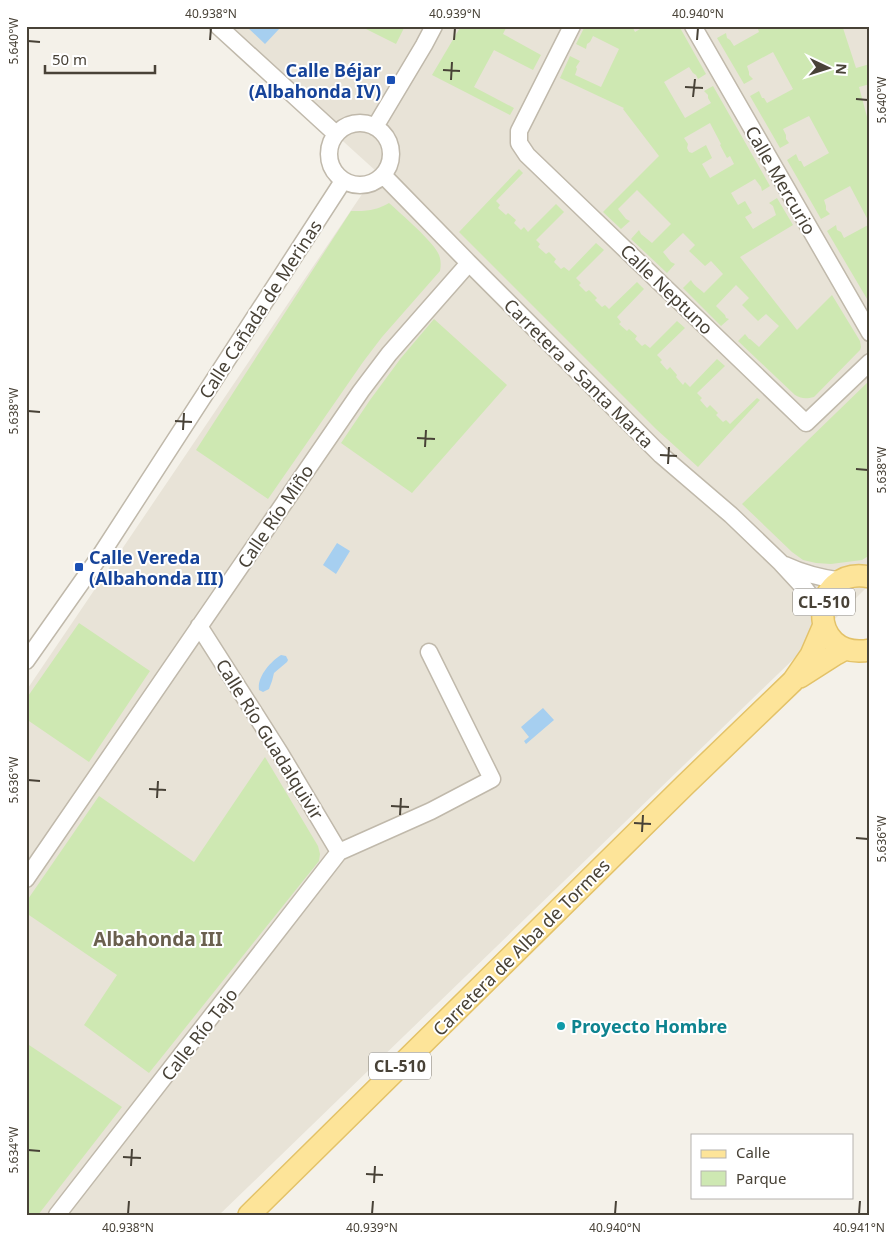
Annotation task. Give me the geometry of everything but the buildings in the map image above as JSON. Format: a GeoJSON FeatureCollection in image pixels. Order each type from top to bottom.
{"type":"FeatureCollection","features":[{"type":"Feature","properties":{"kind":"main road","name":"CL-510"},"geometry":{"type":"LineString","coordinates":[[861,652],[834,641],[826,631],[823,618],[824,602],[827,595],[842,580],[860,576],[870,578]]}},
{"type":"Feature","properties":{"kind":"main road","name":"Carretera de Alba de Tormes"},"geometry":{"type":"LineString","coordinates":[[793,681],[811,654],[823,618]]}},
{"type":"Feature","properties":{"kind":"main road","name":"Carretera de Alba de Tormes"},"geometry":{"type":"LineString","coordinates":[[249,1215],[793,681],[836,654],[861,652]]}},
{"type":"Feature","properties":{"kind":"street"},"geometry":{"type":"LineString","coordinates":[[218,26],[336,134]]}},
{"type":"Feature","properties":{"kind":"street"},"geometry":{"type":"LineString","coordinates":[[376,127],[434,26]]}},
{"type":"Feature","properties":{"kind":"street","name":"Calle Neptuno"},"geometry":{"type":"LineString","coordinates":[[572,26],[519,131],[519,143],[527,155],[806,423],[870,362]]}},
{"type":"Feature","properties":{"kind":"street","name":"Calle Mercurio"},"geometry":{"type":"LineString","coordinates":[[693,26],[870,333]]}},
{"type":"Feature","properties":{"kind":"street"},"geometry":{"type":"LineString","coordinates":[[356,123],[364,123],[376,127],[383,133],[391,146],[390,164],[384,176],[376,182],[362,186],[343,181],[336,175],[329,159],[329,150],[336,134],[349,125],[356,123]]}},
{"type":"Feature","properties":{"kind":"street","name":"Carretera a Santa Marta"},"geometry":{"type":"LineString","coordinates":[[384,176],[661,455],[731,515],[781,563],[806,590],[823,618]]}},
{"type":"Feature","properties":{"kind":"street","name":"Calle Cañada de Merinas"},"geometry":{"type":"LineString","coordinates":[[26,662],[100,556],[343,181]]}},
{"type":"Feature","properties":{"kind":"street","name":"Calle Río Miño"},"geometry":{"type":"LineString","coordinates":[[26,879],[361,391],[389,354],[469,263]]}},
{"type":"Feature","properties":{"kind":"street","name":"Carretera a Santa Marta"},"geometry":{"type":"LineString","coordinates":[[781,563],[797,571],[822,578],[842,580]]}},
{"type":"Feature","properties":{"kind":"street","name":"Calle Río Guadalquivir"},"geometry":{"type":"LineString","coordinates":[[200,626],[339,852]]}},
{"type":"Feature","properties":{"kind":"street"},"geometry":{"type":"LineString","coordinates":[[339,852],[431,811],[492,779],[429,652]]}},
{"type":"Feature","properties":{"kind":"street","name":"Calle Río Tajo"},"geometry":{"type":"LineString","coordinates":[[57,1215],[339,852]]}},
{"type":"Feature","properties":{"kind":"shaded area"},"geometry":{"type":"Polygon","coordinates":[[[216,26],[870,26],[870,584],[219,1215],[26,1215],[26,691],[377,172],[216,26]]]}},
{"type":"Feature","properties":{"kind":"green space"},"geometry":{"type":"Polygon","coordinates":[[[360,26],[405,26],[396,44],[360,26]]]}},
{"type":"Feature","properties":{"kind":"green space"},"geometry":{"type":"Polygon","coordinates":[[[461,26],[507,26],[503,34],[541,55],[533,70],[494,50],[474,87],[514,108],[510,115],[432,75],[461,26]]]}},
{"type":"Feature","properties":{"kind":"green space"},"geometry":{"type":"Polygon","coordinates":[[[585,26],[632,26],[635,32],[645,26],[679,26],[706,74],[698,79],[689,67],[664,82],[685,118],[711,103],[704,91],[713,86],[770,186],[762,191],[755,179],[731,193],[738,205],[745,201],[752,213],[745,217],[753,229],[776,215],[773,206],[769,203],[777,198],[793,225],[740,257],[797,330],[832,295],[860,341],[860,350],[814,397],[804,398],[795,395],[738,341],[745,334],[759,347],[779,326],[766,314],[758,321],[742,305],[749,298],[736,285],[716,306],[729,319],[721,326],[683,288],[691,280],[704,293],[723,274],[711,261],[705,266],[689,251],[695,245],[683,233],[663,252],[675,264],[667,273],[631,239],[639,230],[652,243],[671,224],[637,190],[618,209],[630,221],[621,229],[603,212],[659,156],[624,108],[560,78],[570,56],[580,61],[576,67],[575,75],[601,87],[619,49],[593,36],[586,49],[576,44],[585,26]],[[710,123],[684,138],[688,144],[689,152],[692,153],[706,145],[712,158],[702,164],[710,178],[734,164],[730,156],[727,158],[710,123]]]}},
{"type":"Feature","properties":{"kind":"green space"},"geometry":{"type":"Polygon","coordinates":[[[757,26],[849,26],[843,28],[856,68],[870,64],[870,84],[859,87],[870,128],[870,224],[850,186],[824,200],[826,210],[830,214],[821,219],[787,160],[796,154],[804,167],[829,153],[809,116],[783,129],[789,143],[780,148],[750,96],[759,91],[767,103],[793,89],[773,52],[747,66],[749,75],[753,79],[744,84],[717,38],[726,33],[727,38],[734,46],[759,32],[757,26]]]}},
{"type":"Feature","properties":{"kind":"green space"},"geometry":{"type":"Polygon","coordinates":[[[519,169],[523,173],[496,201],[500,205],[498,208],[516,220],[514,223],[521,230],[524,227],[528,232],[556,204],[564,212],[536,240],[540,244],[538,247],[546,254],[549,252],[556,259],[554,262],[561,269],[564,267],[569,271],[596,243],[604,250],[576,278],[581,283],[579,285],[586,292],[589,290],[602,307],[605,305],[609,309],[637,282],[644,289],[617,317],[621,322],[619,324],[637,336],[635,339],[642,346],[645,344],[650,348],[677,321],[685,328],[657,355],[667,370],[670,367],[683,385],[685,382],[690,387],[717,359],[725,366],[697,393],[707,408],[710,405],[723,422],[726,420],[730,424],[757,398],[760,400],[698,467],[656,429],[459,232],[519,169]]]}},
{"type":"Feature","properties":{"kind":"green space"},"geometry":{"type":"Polygon","coordinates":[[[389,203],[431,243],[439,255],[440,271],[382,337],[363,362],[268,499],[196,450],[351,211],[371,210],[389,203]]]}},
{"type":"Feature","properties":{"kind":"green space"},"geometry":{"type":"Polygon","coordinates":[[[870,224],[870,304],[827,231],[836,225],[837,230],[841,232],[844,238],[870,224]]]}},
{"type":"Feature","properties":{"kind":"green space"},"geometry":{"type":"Polygon","coordinates":[[[434,319],[507,385],[412,493],[341,443],[401,358],[434,319]]]}},
{"type":"Feature","properties":{"kind":"green space"},"geometry":{"type":"Polygon","coordinates":[[[870,380],[870,555],[862,560],[831,564],[803,560],[792,552],[742,504],[870,380]]]}},
{"type":"Feature","properties":{"kind":"green space"},"geometry":{"type":"Polygon","coordinates":[[[79,623],[150,671],[89,762],[26,719],[26,699],[79,623]]]}},
{"type":"Feature","properties":{"kind":"green space"},"geometry":{"type":"Polygon","coordinates":[[[265,757],[318,846],[319,861],[149,1073],[84,1025],[117,975],[26,913],[26,902],[99,796],[194,862],[265,757]]]}},
{"type":"Feature","properties":{"kind":"green space"},"geometry":{"type":"Polygon","coordinates":[[[26,1043],[122,1107],[38,1215],[26,1215],[26,1043]]]}},
{"type":"Feature","properties":{"kind":"water"},"geometry":{"type":"Polygon","coordinates":[[[246,26],[279,26],[280,28],[265,44],[246,26]]]}},
{"type":"Feature","properties":{"kind":"water"},"geometry":{"type":"Polygon","coordinates":[[[337,543],[350,551],[336,574],[323,565],[337,543]]]}},
{"type":"Feature","properties":{"kind":"water"},"geometry":{"type":"Polygon","coordinates":[[[281,655],[286,656],[287,662],[274,673],[269,689],[263,692],[259,690],[260,680],[265,670],[281,655]]]}},
{"type":"Feature","properties":{"kind":"water"},"geometry":{"type":"Polygon","coordinates":[[[543,708],[554,720],[526,744],[524,741],[529,737],[521,727],[543,708]]]}},
{"type":"Feature","properties":{"kind":"place","name":"Calle Béjar (Albahonda IV)"},"geometry":{"type":"Point","coordinates":[391,80]}},
{"type":"Feature","properties":{"kind":"place","name":"Calle Vereda (Albahonda III)"},"geometry":{"type":"Point","coordinates":[79,567]}},
{"type":"Feature","properties":{"kind":"place","name":"Proyecto Hombre"},"geometry":{"type":"Point","coordinates":[561,1026]}},
{"type":"Feature","properties":{"kind":"district","name":"Albahonda III"},"geometry":{"type":"Point","coordinates":[158,939]}}]}
